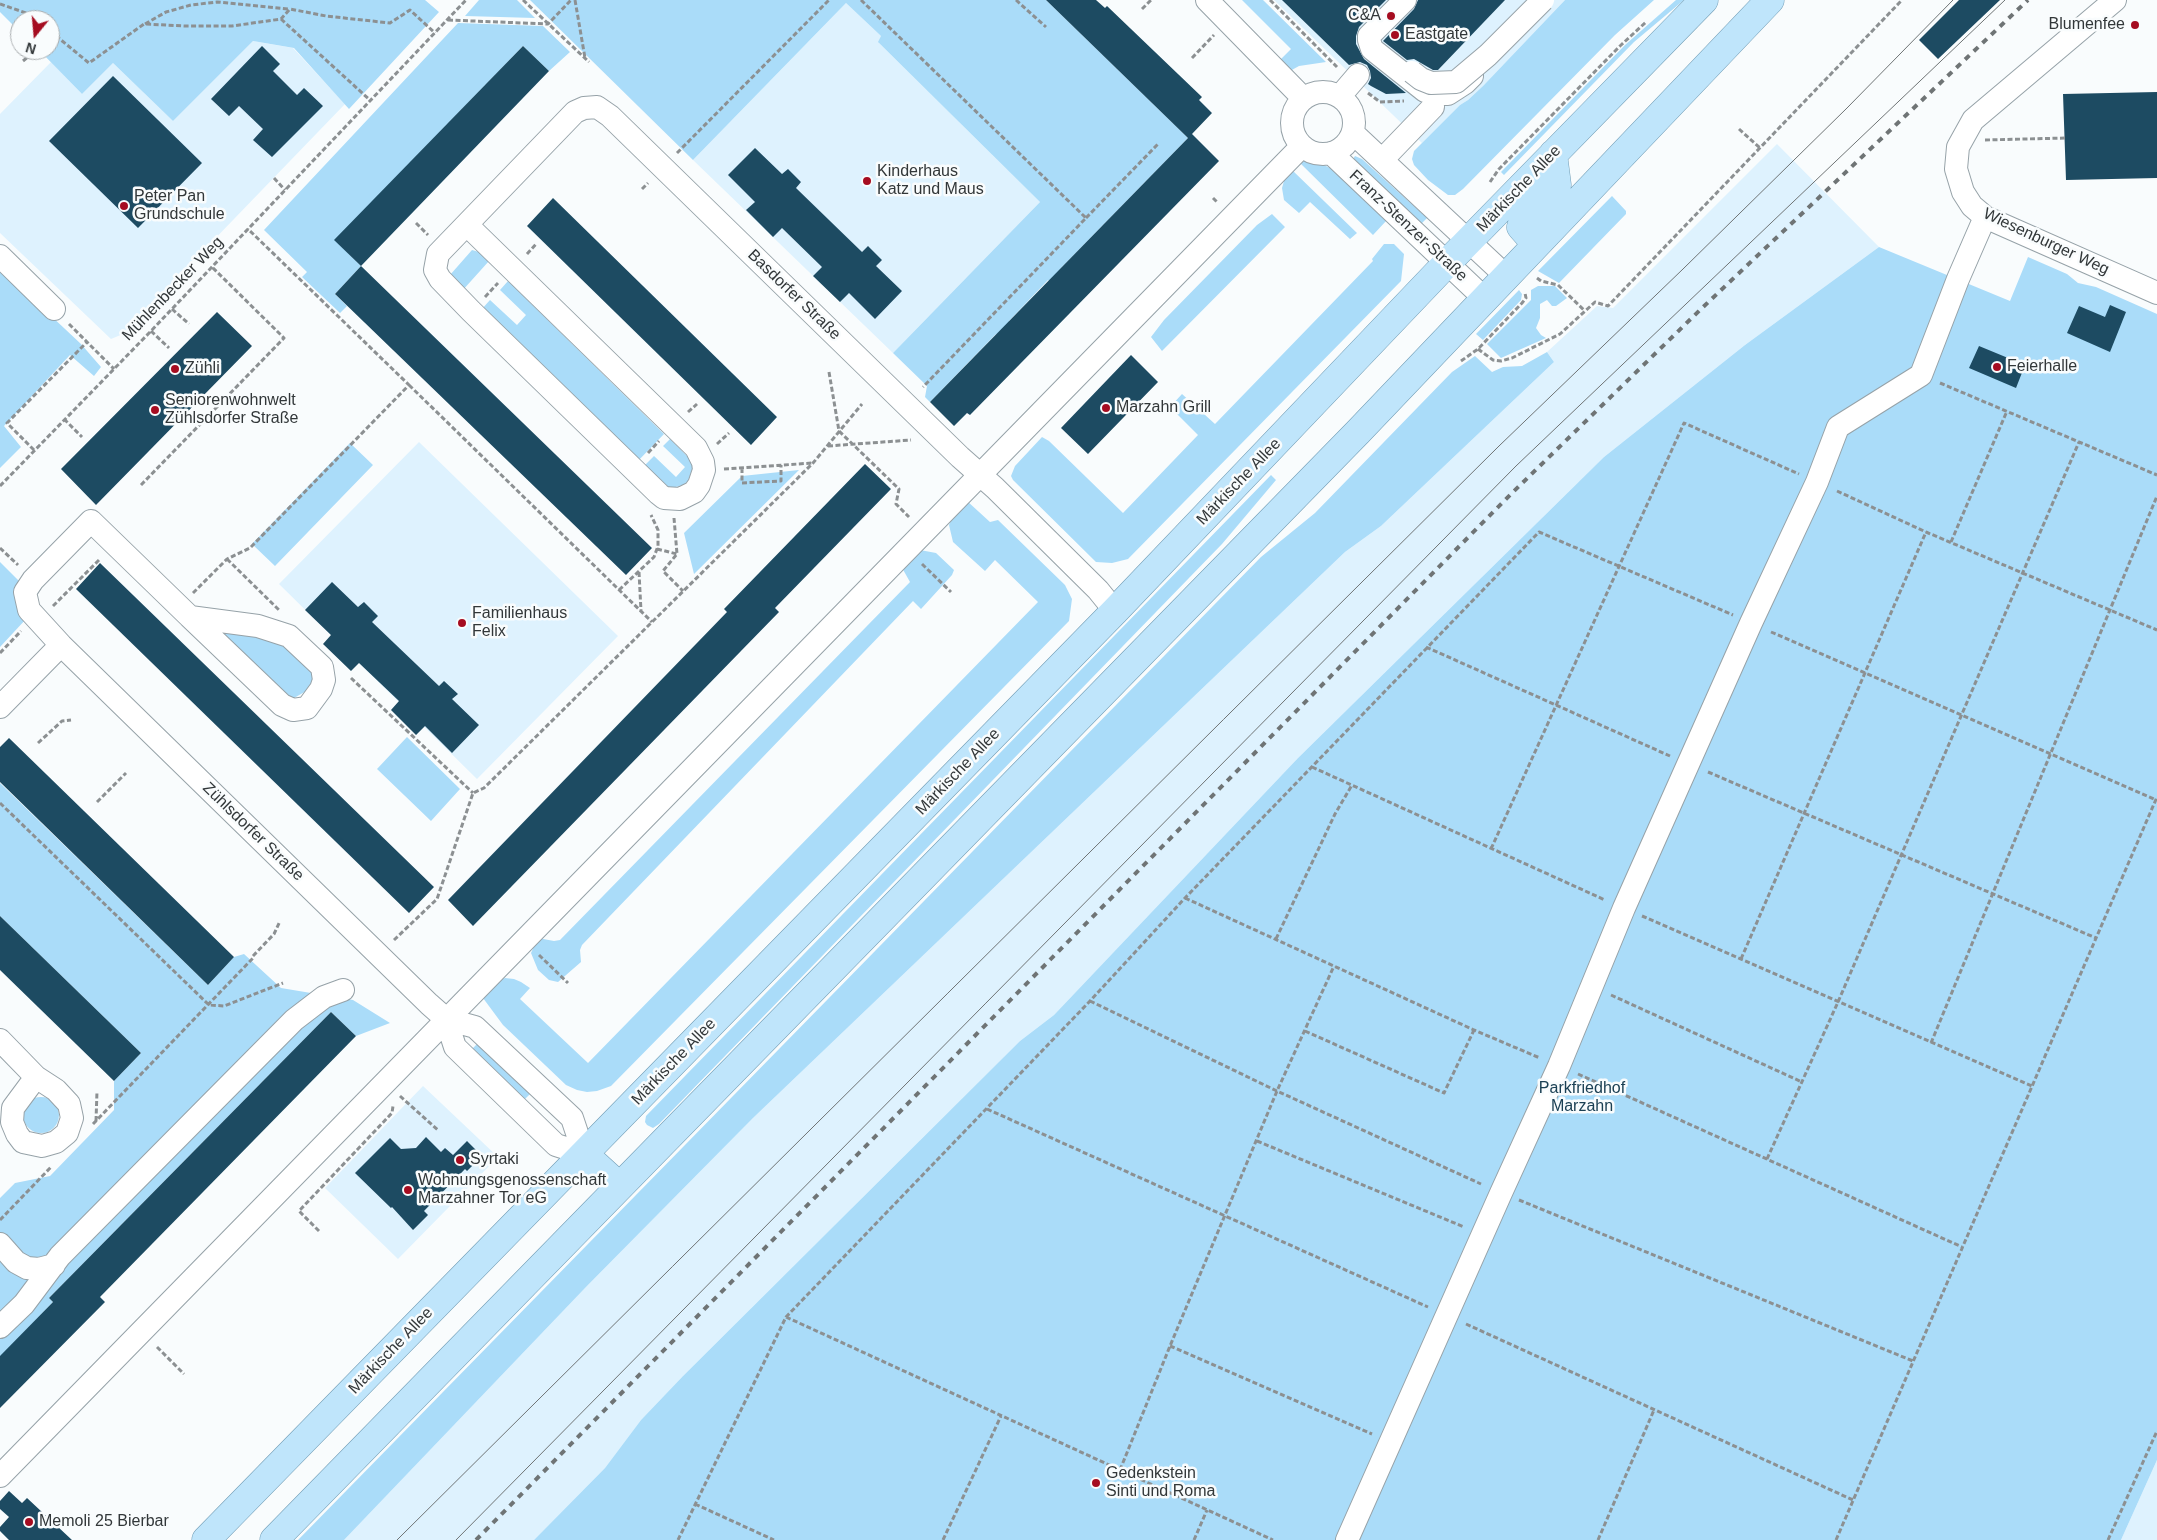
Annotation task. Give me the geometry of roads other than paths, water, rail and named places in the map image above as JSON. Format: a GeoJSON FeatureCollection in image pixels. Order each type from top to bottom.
{"type":"FeatureCollection","features":[{"type":"Feature","properties":{"kind":"main road","name":"Märkische Allee"},"geometry":{"type":"LineString","coordinates":[[206,1540],[1116,611],[1447,263],[1704,0]]}},
{"type":"Feature","properties":{"kind":"main road"},"geometry":{"type":"LineString","coordinates":[[274,1540],[1358,432],[1485,299],[1515,283],[1536,244],[1770,0]]}},
{"type":"Feature","properties":{"kind":"main road"},"geometry":{"type":"LineString","coordinates":[[1536,244],[1521,227],[1524,219],[1557,185],[1553,154]]}},
{"type":"Feature","properties":{"kind":"main road"},"geometry":{"type":"LineString","coordinates":[[584,1154],[619,1186]]}},
{"type":"Feature","properties":{"kind":"street"},"geometry":{"type":"LineString","coordinates":[[1207,0],[1304,98]]}},
{"type":"Feature","properties":{"kind":"street"},"geometry":{"type":"LineString","coordinates":[[1405,0],[1370,36],[1370,45],[1425,91],[1448,94],[1465,83],[1544,0]]}},
{"type":"Feature","properties":{"kind":"street"},"geometry":{"type":"LineString","coordinates":[[1412,72],[1420,79],[1431,83],[1456,82],[1544,0]]}},
{"type":"Feature","properties":{"kind":"street","name":"Wiesenburger Weg"},"geometry":{"type":"LineString","coordinates":[[2115,0],[1974,120],[1958,147],[1956,169],[1963,192],[1972,206],[1985,217],[2157,293]]}},
{"type":"Feature","properties":{"kind":"street"},"geometry":{"type":"LineString","coordinates":[[1331,153],[1312,152],[1302,146],[1294,132],[1292,116],[1304,98],[1350,85],[1348,103],[1353,112],[1355,122],[1353,133]]}},
{"type":"Feature","properties":{"kind":"street"},"geometry":{"type":"LineString","coordinates":[[1382,160],[1433,107]]}},
{"type":"Feature","properties":{"kind":"street","name":"Basdorfer Straße"},"geometry":{"type":"LineString","coordinates":[[467,225],[696,448],[703,462],[704,470],[699,485],[694,492],[680,499],[664,498],[440,279],[435,270],[438,254],[575,112],[584,108],[597,108],[610,116],[980,475],[1116,611]]}},
{"type":"Feature","properties":{"kind":"street","name":"Franz-Stenzer-Straße"},"geometry":{"type":"LineString","coordinates":[[1485,299],[1331,153],[1345,146],[1353,133],[1515,283]]}},
{"type":"Feature","properties":{"kind":"street"},"geometry":{"type":"LineString","coordinates":[[0,1476],[1302,146]]}},
{"type":"Feature","properties":{"kind":"street"},"geometry":{"type":"LineString","coordinates":[[1347,1540],[1559,1066],[1624,908],[1751,623],[1817,482],[1838,427],[1921,375],[1958,279],[1985,217]]}},
{"type":"Feature","properties":{"kind":"street"},"geometry":{"type":"LineString","coordinates":[[0,256],[54,309]]}},
{"type":"Feature","properties":{"kind":"street","name":"Zühlsdorfer Straße"},"geometry":{"type":"LineString","coordinates":[[184,612],[258,626],[289,636],[322,667],[324,680],[321,689],[306,708],[292,710],[282,705],[184,612],[91,521],[33,580],[24,592],[29,610],[36,620],[446,1019],[455,1047],[556,1145],[584,1154]]}},
{"type":"Feature","properties":{"kind":"street"},"geometry":{"type":"LineString","coordinates":[[0,707],[61,645]]}},
{"type":"Feature","properties":{"kind":"street"},"geometry":{"type":"LineString","coordinates":[[0,1327],[24,1304],[54,1265],[294,1020],[324,998],[343,990]]}},
{"type":"Feature","properties":{"kind":"street"},"geometry":{"type":"LineString","coordinates":[[446,1019],[476,1026],[572,1118],[584,1154]]}},
{"type":"Feature","properties":{"kind":"street"},"geometry":{"type":"LineString","coordinates":[[0,1040],[36,1077]]}},
{"type":"Feature","properties":{"kind":"street"},"geometry":{"type":"LineString","coordinates":[[0,1244],[16,1262],[27,1268],[39,1269],[54,1265]]}},
{"type":"Feature","properties":{"kind":"tram line"},"geometry":{"type":"LineString","coordinates":[[397,1540],[1499,446],[1847,108],[1953,0]]}},
{"type":"Feature","properties":{"kind":"tram line"},"geometry":{"type":"LineString","coordinates":[[456,1540],[1516,466],[2005,0]]}},
{"type":"Feature","properties":{"kind":"railway"},"geometry":{"type":"LineString","coordinates":[[476,1540],[1511,494],[1701,309],[2028,0]]}},
{"type":"Feature","properties":{"kind":"place","name":"C&A"},"geometry":{"type":"Point","coordinates":[1391,16]}},
{"type":"Feature","properties":{"kind":"place","name":"Blumenfee"},"geometry":{"type":"Point","coordinates":[2135,25]}},
{"type":"Feature","properties":{"kind":"place","name":"Eastgate"},"geometry":{"type":"Point","coordinates":[1395,35]}},
{"type":"Feature","properties":{"kind":"place","name":"Kinderhaus Katz und Maus"},"geometry":{"type":"Point","coordinates":[867,181]}},
{"type":"Feature","properties":{"kind":"place","name":"Peter Pan Grundschule"},"geometry":{"type":"Point","coordinates":[124,206]}},
{"type":"Feature","properties":{"kind":"place","name":"Feierhalle"},"geometry":{"type":"Point","coordinates":[1997,367]}},
{"type":"Feature","properties":{"kind":"place","name":"Zühli"},"geometry":{"type":"Point","coordinates":[175,369]}},
{"type":"Feature","properties":{"kind":"place","name":"Marzahn Grill"},"geometry":{"type":"Point","coordinates":[1106,408]}},
{"type":"Feature","properties":{"kind":"place","name":"Seniorenwohnwelt Zühlsdorfer Straße"},"geometry":{"type":"Point","coordinates":[155,410]}},
{"type":"Feature","properties":{"kind":"place","name":"Familienhaus Felix"},"geometry":{"type":"Point","coordinates":[462,623]}},
{"type":"Feature","properties":{"kind":"place","name":"Syrtaki"},"geometry":{"type":"Point","coordinates":[460,1160]}},
{"type":"Feature","properties":{"kind":"place","name":"Wohnungsgenossenschaft Marzahner Tor eG"},"geometry":{"type":"Point","coordinates":[408,1190]}},
{"type":"Feature","properties":{"kind":"place","name":"Gedenkstein Sinti und Roma"},"geometry":{"type":"Point","coordinates":[1096,1483]}},
{"type":"Feature","properties":{"kind":"place","name":"Memoli 25 Bierbar"},"geometry":{"type":"Point","coordinates":[29,1522]}},
{"type":"Feature","properties":{"kind":"park label","name":"Parkfriedhof Marzahn"},"geometry":{"type":"Point","coordinates":[1582,1098]}}]}
